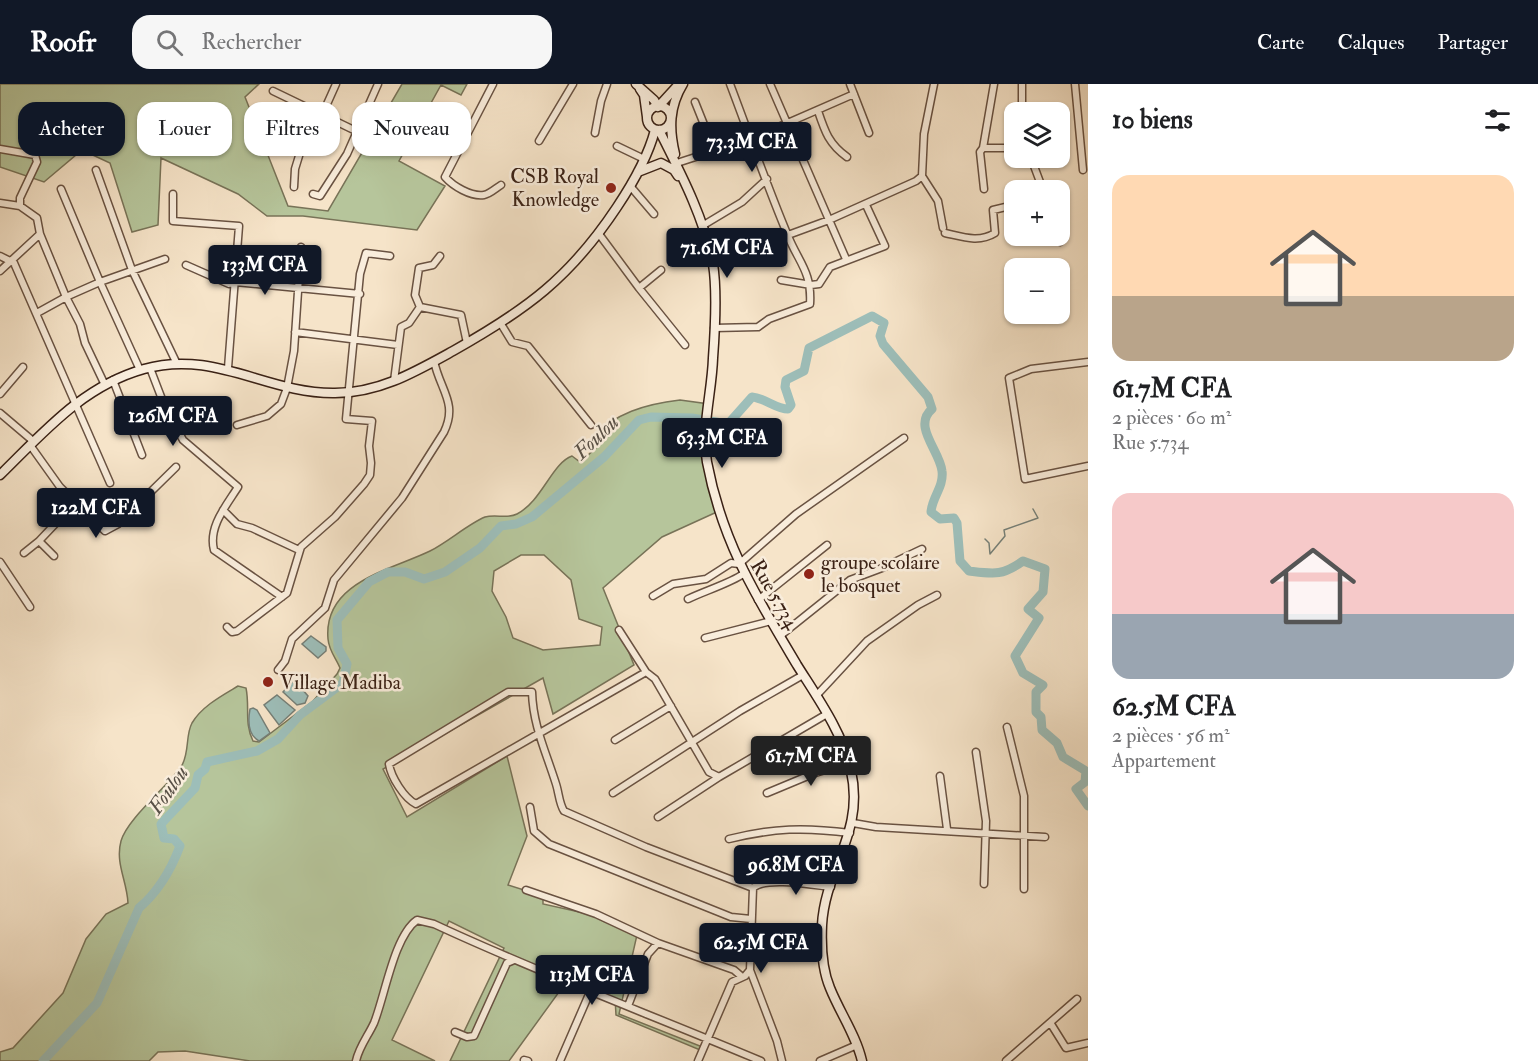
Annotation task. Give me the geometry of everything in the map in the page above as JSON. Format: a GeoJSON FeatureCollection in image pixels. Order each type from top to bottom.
{"type":"FeatureCollection","features":[{"type":"Feature","properties":{"kind":"street"},"geometry":{"type":"LineString","coordinates":[[328,102],[336,84]]}},
{"type":"Feature","properties":{"kind":"street"},"geometry":{"type":"LineString","coordinates":[[370,102],[378,84]]}},
{"type":"Feature","properties":{"kind":"street"},"geometry":{"type":"LineString","coordinates":[[493,84],[446,177],[454,185],[480,194],[487,194],[501,185]]}},
{"type":"Feature","properties":{"kind":"street"},"geometry":{"type":"LineString","coordinates":[[539,141],[573,84]]}},
{"type":"Feature","properties":{"kind":"street"},"geometry":{"type":"LineString","coordinates":[[595,133],[607,84]]}},
{"type":"Feature","properties":{"kind":"street"},"geometry":{"type":"LineString","coordinates":[[636,84],[650,95],[658,107],[668,110],[671,120]]}},
{"type":"Feature","properties":{"kind":"street","name":"Rue 5.734"},"geometry":{"type":"LineString","coordinates":[[636,84],[644,95],[652,126],[677,164],[702,226],[714,273],[714,328],[705,430],[706,458],[713,488],[738,564],[827,714],[849,763],[854,791],[853,823],[822,921],[825,969],[832,993],[857,1045],[862,1061]]}},
{"type":"Feature","properties":{"kind":"street"},"geometry":{"type":"LineString","coordinates":[[0,475],[75,403],[109,381],[140,370],[191,362],[228,368],[287,388],[318,392],[349,392],[380,387],[394,381],[434,362],[501,324],[567,273],[599,234],[631,187],[640,166],[652,126],[651,111],[681,84]]}},
{"type":"Feature","properties":{"kind":"street"},"geometry":{"type":"LineString","coordinates":[[681,84],[673,105],[670,133],[677,164],[751,138],[854,94]]}},
{"type":"Feature","properties":{"kind":"street"},"geometry":{"type":"LineString","coordinates":[[714,328],[758,327],[769,319],[810,304],[811,285],[806,265],[788,235],[730,84]]}},
{"type":"Feature","properties":{"kind":"street"},"geometry":{"type":"LineString","coordinates":[[770,84],[846,259]]}},
{"type":"Feature","properties":{"kind":"street"},"geometry":{"type":"LineString","coordinates":[[850,84],[869,133]]}},
{"type":"Feature","properties":{"kind":"street"},"geometry":{"type":"LineString","coordinates":[[934,84],[924,134],[922,176],[938,201],[944,231],[974,239],[988,237],[995,232],[993,210],[1004,207]]}},
{"type":"Feature","properties":{"kind":"street"},"geometry":{"type":"LineString","coordinates":[[984,189],[980,152],[983,148],[994,84]]}},
{"type":"Feature","properties":{"kind":"street"},"geometry":{"type":"LineString","coordinates":[[1022,84],[1022,102]]}},
{"type":"Feature","properties":{"kind":"street"},"geometry":{"type":"LineString","coordinates":[[1075,84],[1083,170]]}},
{"type":"Feature","properties":{"kind":"street"},"geometry":{"type":"LineString","coordinates":[[273,91],[296,102]]}},
{"type":"Feature","properties":{"kind":"street"},"geometry":{"type":"LineString","coordinates":[[695,102],[715,152]]}},
{"type":"Feature","properties":{"kind":"street"},"geometry":{"type":"LineString","coordinates":[[818,111],[827,138],[834,148],[847,158]]}},
{"type":"Feature","properties":{"kind":"street"},"geometry":{"type":"LineString","coordinates":[[652,126],[665,129],[671,120]]}},
{"type":"Feature","properties":{"kind":"street"},"geometry":{"type":"LineString","coordinates":[[313,194],[320,196],[352,142]]}},
{"type":"Feature","properties":{"kind":"street"},"geometry":{"type":"LineString","coordinates":[[617,146],[640,166],[662,163],[669,165],[690,199]]}},
{"type":"Feature","properties":{"kind":"street"},"geometry":{"type":"LineString","coordinates":[[983,148],[1004,148]]}},
{"type":"Feature","properties":{"kind":"street"},"geometry":{"type":"LineString","coordinates":[[0,149],[35,155],[37,162],[20,198],[20,206]]}},
{"type":"Feature","properties":{"kind":"street"},"geometry":{"type":"LineString","coordinates":[[294,187],[295,169],[299,156]]}},
{"type":"Feature","properties":{"kind":"street"},"geometry":{"type":"LineString","coordinates":[[96,170],[132,270],[177,364]]}},
{"type":"Feature","properties":{"kind":"street"},"geometry":{"type":"LineString","coordinates":[[788,235],[866,205],[922,176]]}},
{"type":"Feature","properties":{"kind":"street"},"geometry":{"type":"LineString","coordinates":[[702,226],[742,202],[767,179]]}},
{"type":"Feature","properties":{"kind":"street"},"geometry":{"type":"LineString","coordinates":[[631,187],[654,214]]}},
{"type":"Feature","properties":{"kind":"street"},"geometry":{"type":"LineString","coordinates":[[61,189],[140,370]]}},
{"type":"Feature","properties":{"kind":"street"},"geometry":{"type":"LineString","coordinates":[[173,194],[173,221],[239,226],[228,368]]}},
{"type":"Feature","properties":{"kind":"street"},"geometry":{"type":"LineString","coordinates":[[0,203],[20,206],[37,218],[40,234],[66,297],[80,324],[85,343],[109,381],[142,455]]}},
{"type":"Feature","properties":{"kind":"street"},"geometry":{"type":"LineString","coordinates":[[781,280],[811,285],[819,284],[830,267],[885,246],[866,205]]}},
{"type":"Feature","properties":{"kind":"street"},"geometry":{"type":"LineString","coordinates":[[0,271],[40,234]]}},
{"type":"Feature","properties":{"kind":"street"},"geometry":{"type":"LineString","coordinates":[[599,234],[685,345]]}},
{"type":"Feature","properties":{"kind":"street"},"geometry":{"type":"LineString","coordinates":[[237,424],[267,416],[281,404],[287,388],[295,332],[297,287],[302,262],[301,247]]}},
{"type":"Feature","properties":{"kind":"street"},"geometry":{"type":"LineString","coordinates":[[227,627],[232,632],[237,631],[290,589],[299,550],[335,517],[370,474],[372,421],[346,419],[360,294],[360,274],[366,253],[390,256]]}},
{"type":"Feature","properties":{"kind":"street"},"geometry":{"type":"LineString","coordinates":[[0,256],[14,262],[110,483]]}},
{"type":"Feature","properties":{"kind":"street"},"geometry":{"type":"LineString","coordinates":[[420,307],[415,296],[419,268],[433,265],[440,256]]}},
{"type":"Feature","properties":{"kind":"street"},"geometry":{"type":"LineString","coordinates":[[37,313],[100,282],[165,259]]}},
{"type":"Feature","properties":{"kind":"street"},"geometry":{"type":"LineString","coordinates":[[186,265],[229,284],[235,282],[360,294]]}},
{"type":"Feature","properties":{"kind":"street"},"geometry":{"type":"LineString","coordinates":[[639,288],[661,270]]}},
{"type":"Feature","properties":{"kind":"street"},"geometry":{"type":"LineString","coordinates":[[420,307],[461,315],[467,343]]}},
{"type":"Feature","properties":{"kind":"street"},"geometry":{"type":"LineString","coordinates":[[394,381],[401,327],[409,323],[420,307]]}},
{"type":"Feature","properties":{"kind":"street"},"geometry":{"type":"LineString","coordinates":[[501,324],[512,342],[528,346],[591,424]]}},
{"type":"Feature","properties":{"kind":"street"},"geometry":{"type":"LineString","coordinates":[[295,332],[398,345]]}},
{"type":"Feature","properties":{"kind":"street"},"geometry":{"type":"LineString","coordinates":[[278,670],[285,661],[292,639],[324,608],[334,580],[402,498],[444,432],[449,420],[450,404],[440,386],[434,362]]}},
{"type":"Feature","properties":{"kind":"street"},"geometry":{"type":"LineString","coordinates":[[1088,362],[1031,369],[1009,378],[1025,479],[1088,466]]}},
{"type":"Feature","properties":{"kind":"street"},"geometry":{"type":"LineString","coordinates":[[0,394],[23,367]]}},
{"type":"Feature","properties":{"kind":"street"},"geometry":{"type":"LineString","coordinates":[[150,368],[165,407],[183,440],[238,487],[223,510],[211,537],[214,550],[282,597]]}},
{"type":"Feature","properties":{"kind":"street"},"geometry":{"type":"LineString","coordinates":[[0,413],[32,443],[47,471],[103,530],[108,531],[176,467]]}},
{"type":"Feature","properties":{"kind":"street"},"geometry":{"type":"LineString","coordinates":[[653,596],[673,584],[706,579],[731,563],[738,564],[796,514],[904,438]]}},
{"type":"Feature","properties":{"kind":"street"},"geometry":{"type":"LineString","coordinates":[[24,553],[39,541],[75,503]]}},
{"type":"Feature","properties":{"kind":"street"},"geometry":{"type":"LineString","coordinates":[[223,510],[237,524],[252,528],[299,550]]}},
{"type":"Feature","properties":{"kind":"street"},"geometry":{"type":"LineString","coordinates":[[39,541],[54,556]]}},
{"type":"Feature","properties":{"kind":"street"},"geometry":{"type":"LineString","coordinates":[[758,600],[827,545]]}},
{"type":"Feature","properties":{"kind":"street"},"geometry":{"type":"LineString","coordinates":[[780,636],[850,580],[922,549]]}},
{"type":"Feature","properties":{"kind":"street"},"geometry":{"type":"LineString","coordinates":[[0,562],[30,607]]}},
{"type":"Feature","properties":{"kind":"street"},"geometry":{"type":"LineString","coordinates":[[688,599],[735,580],[743,574]]}},
{"type":"Feature","properties":{"kind":"street"},"geometry":{"type":"LineString","coordinates":[[816,696],[867,641],[918,605],[937,595]]}},
{"type":"Feature","properties":{"kind":"street"},"geometry":{"type":"LineString","coordinates":[[705,638],[771,621]]}},
{"type":"Feature","properties":{"kind":"street"},"geometry":{"type":"LineString","coordinates":[[619,630],[646,672],[655,679],[710,772],[719,777]]}},
{"type":"Feature","properties":{"kind":"street"},"geometry":{"type":"LineString","coordinates":[[646,672],[539,735],[416,804],[410,801],[390,772],[389,764],[508,692],[532,692],[533,716],[539,735],[564,811],[646,847],[753,888]]}},
{"type":"Feature","properties":{"kind":"street"},"geometry":{"type":"LineString","coordinates":[[614,793],[693,744],[740,711],[803,675]]}},
{"type":"Feature","properties":{"kind":"street"},"geometry":{"type":"LineString","coordinates":[[615,740],[671,706]]}},
{"type":"Feature","properties":{"kind":"street"},"geometry":{"type":"LineString","coordinates":[[658,817],[719,777],[827,714]]}},
{"type":"Feature","properties":{"kind":"street"},"geometry":{"type":"LineString","coordinates":[[1006,727],[1024,796],[1024,889]]}},
{"type":"Feature","properties":{"kind":"street"},"geometry":{"type":"LineString","coordinates":[[976,752],[986,832],[984,884]]}},
{"type":"Feature","properties":{"kind":"street"},"geometry":{"type":"LineString","coordinates":[[767,793],[815,773],[849,763]]}},
{"type":"Feature","properties":{"kind":"street"},"geometry":{"type":"LineString","coordinates":[[940,776],[947,829]]}},
{"type":"Feature","properties":{"kind":"street"},"geometry":{"type":"LineString","coordinates":[[530,807],[534,831],[549,844],[737,919],[751,919]]}},
{"type":"Feature","properties":{"kind":"street"},"geometry":{"type":"LineString","coordinates":[[853,823],[876,827],[947,829],[1045,837]]}},
{"type":"Feature","properties":{"kind":"street"},"geometry":{"type":"LineString","coordinates":[[729,839],[762,831],[806,827],[850,833]]}},
{"type":"Feature","properties":{"kind":"street"},"geometry":{"type":"LineString","coordinates":[[782,1061],[777,1041],[750,970],[753,888],[758,884],[771,881],[831,887]]}},
{"type":"Feature","properties":{"kind":"street"},"geometry":{"type":"LineString","coordinates":[[526,890],[596,914],[658,943],[734,970],[741,976]]}},
{"type":"Feature","properties":{"kind":"street"},"geometry":{"type":"LineString","coordinates":[[356,1061],[374,1021],[400,947],[410,926],[417,920],[434,924],[590,992],[707,1037],[748,1058],[761,1061]]}},
{"type":"Feature","properties":{"kind":"street"},"geometry":{"type":"LineString","coordinates":[[628,1006],[648,954],[658,943]]}},
{"type":"Feature","properties":{"kind":"street"},"geometry":{"type":"LineString","coordinates":[[455,1032],[467,1037],[474,1036],[507,963],[514,959]]}},
{"type":"Feature","properties":{"kind":"street"},"geometry":{"type":"LineString","coordinates":[[698,1061],[732,982],[750,970]]}},
{"type":"Feature","properties":{"kind":"street"},"geometry":{"type":"LineString","coordinates":[[560,1061],[590,992]]}},
{"type":"Feature","properties":{"kind":"street"},"geometry":{"type":"LineString","coordinates":[[1006,1061],[1077,999]]}},
{"type":"Feature","properties":{"kind":"street"},"geometry":{"type":"LineString","coordinates":[[1051,1024],[1066,1048],[1088,1044]]}},
{"type":"Feature","properties":{"kind":"street"},"geometry":{"type":"LineString","coordinates":[[820,1061],[857,1045]]}},
{"type":"Feature","properties":{"kind":"green space"},"geometry":{"type":"Polygon","coordinates":[[[0,84],[259,84],[245,97],[247,102],[244,102],[244,156],[268,156],[288,206],[328,211],[360,156],[402,156],[399,161],[445,186],[417,230],[303,216],[267,216],[238,194],[161,158],[158,225],[132,232],[110,163],[95,156],[125,156],[125,102],[18,102],[18,156],[75,156],[44,182],[0,167],[0,84]]]}},
{"type":"Feature","properties":{"kind":"green space"},"geometry":{"type":"Polygon","coordinates":[[[402,84],[467,84],[461,95],[441,85],[432,102],[392,102],[402,84]]]}},
{"type":"Feature","properties":{"kind":"green space"},"geometry":{"type":"Polygon","coordinates":[[[680,400],[709,404],[705,430],[719,511],[662,537],[603,588],[634,665],[553,714],[543,678],[383,769],[407,817],[507,756],[527,836],[508,885],[543,896],[543,904],[602,917],[637,935],[619,1014],[705,1048],[700,1050],[616,1015],[615,998],[564,985],[509,1061],[450,1061],[504,948],[449,921],[392,1040],[435,1061],[250,1061],[185,1051],[158,1052],[149,1061],[0,1061],[0,1052],[13,1048],[63,993],[86,939],[106,914],[128,903],[119,857],[121,841],[139,813],[181,767],[186,756],[190,728],[201,711],[238,686],[246,688],[250,734],[253,741],[259,742],[313,701],[337,674],[340,668],[331,651],[328,639],[329,620],[336,604],[348,591],[379,572],[430,551],[485,517],[517,514],[526,508],[565,460],[572,456],[580,462],[596,448],[591,439],[610,422],[631,411],[680,400]],[[521,555],[494,571],[492,591],[506,617],[513,638],[543,650],[600,645],[602,627],[579,619],[571,580],[544,555],[521,555]]]}},
{"type":"Feature","properties":{"kind":"water"},"geometry":{"type":"Polygon","coordinates":[[[311,636],[326,647],[326,651],[318,658],[302,644],[311,636]]]}},
{"type":"Feature","properties":{"kind":"water"},"geometry":{"type":"Polygon","coordinates":[[[294,680],[308,696],[305,703],[297,705],[283,692],[294,680]]]}},
{"type":"Feature","properties":{"kind":"water"},"geometry":{"type":"Polygon","coordinates":[[[277,695],[295,710],[279,725],[264,705],[277,695]]]}},
{"type":"Feature","properties":{"kind":"water"},"geometry":{"type":"Polygon","coordinates":[[[250,709],[257,710],[270,733],[259,741],[253,735],[250,727],[250,709]]]}},
{"type":"Feature","properties":{"kind":"waterway","name":"Foulou"},"geometry":{"type":"LineString","coordinates":[[43,1061],[97,1003],[139,908],[164,880],[173,863],[180,846],[174,839],[164,838],[161,824],[195,788],[198,775],[205,769],[207,762],[257,751],[278,739],[300,715],[343,683],[347,664],[338,648],[337,620],[369,582],[388,572],[405,572],[424,579],[445,572],[480,548],[501,526],[516,524],[532,517],[604,457],[639,420],[651,417],[692,418],[728,424],[752,397],[788,409],[791,405],[785,387],[786,380],[804,371],[809,348],[872,316],[884,323],[880,336],[883,344],[928,397],[932,409],[925,423],[926,431],[942,471],[941,482],[931,512],[940,519],[954,518],[957,523],[960,561],[969,571],[985,573],[1003,572],[1023,561],[1045,569],[1043,592],[1028,609],[1039,618],[1015,656],[1023,673],[1043,685],[1036,692],[1036,712],[1041,717],[1042,730],[1057,743],[1063,757],[1086,771],[1085,782],[1076,789],[1088,806]]}},
{"type":"Feature","properties":{"kind":"waterway"},"geometry":{"type":"LineString","coordinates":[[985,539],[989,543],[990,554],[1005,536],[1004,530],[1038,518],[1033,509]]}},
{"type":"Feature","properties":{"kind":"place","name":"CSB Royal Knowledge"},"geometry":{"type":"Point","coordinates":[611,188]}},
{"type":"Feature","properties":{"kind":"place","name":"groupe scolaire le bosquet"},"geometry":{"type":"Point","coordinates":[809,574]}},
{"type":"Feature","properties":{"kind":"place","name":"Village Madiba"},"geometry":{"type":"Point","coordinates":[268,682]}}]}
